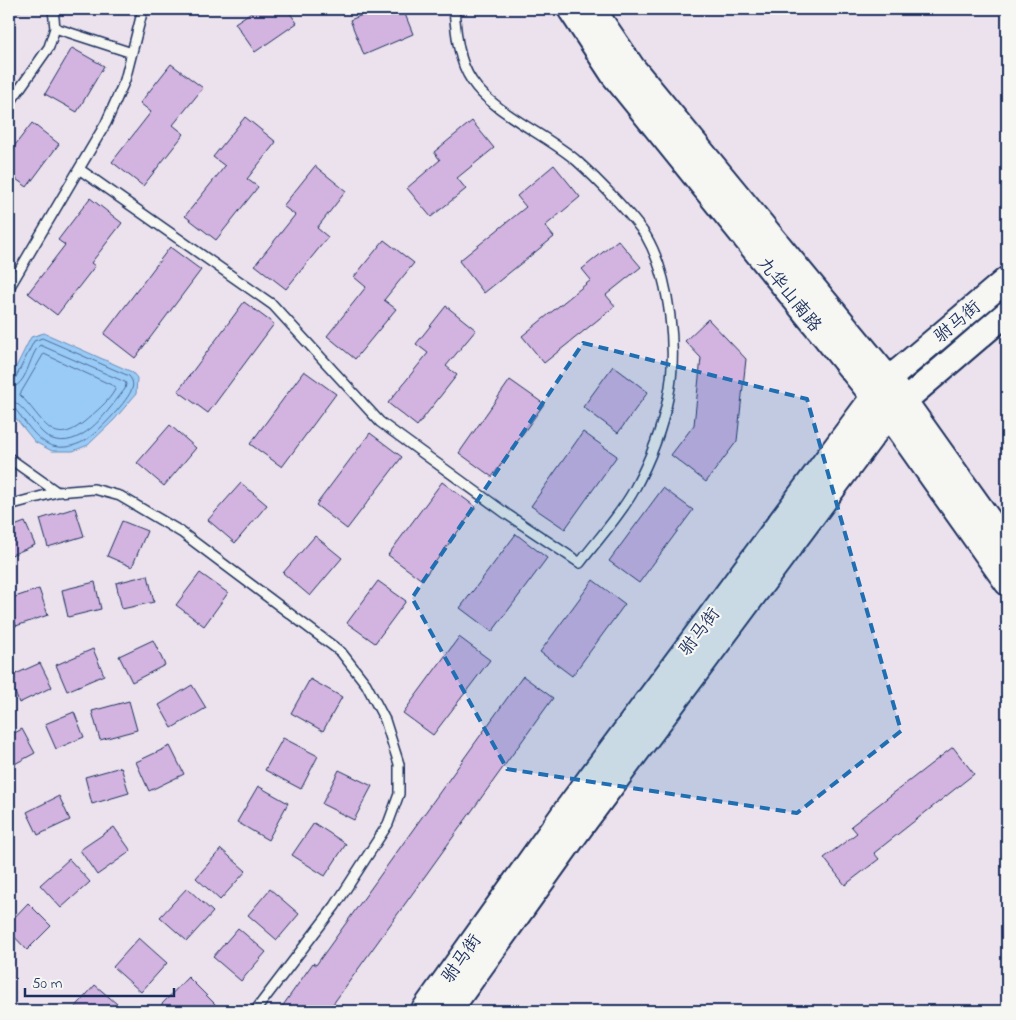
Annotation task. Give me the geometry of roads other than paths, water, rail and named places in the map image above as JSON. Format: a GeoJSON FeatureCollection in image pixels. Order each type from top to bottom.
{"type":"FeatureCollection","features":[{"type":"Feature","properties":{"kind":"main road","name":"九华山南路"},"geometry":{"type":"LineString","coordinates":[[570,9],[614,76],[873,397],[896,408],[1007,545]]}},
{"type":"Feature","properties":{"kind":"main road","name":"九华山南路"},"geometry":{"type":"LineString","coordinates":[[593,9],[633,68],[889,379],[896,408],[1007,583]]}},
{"type":"Feature","properties":{"kind":"main road","name":"驸马街"},"geometry":{"type":"LineString","coordinates":[[423,1011],[564,813],[873,397],[889,379],[1007,279]]}},
{"type":"Feature","properties":{"kind":"main road","name":"驸马街"},"geometry":{"type":"LineString","coordinates":[[449,1011],[581,827],[896,408],[1007,313]]}},
{"type":"Feature","properties":{"kind":"lane"},"geometry":{"type":"LineString","coordinates":[[9,104],[49,47],[55,28],[54,9]]}},
{"type":"Feature","properties":{"kind":"lane"},"geometry":{"type":"LineString","coordinates":[[9,288],[106,123],[125,80],[142,9]]}},
{"type":"Feature","properties":{"kind":"lane"},"geometry":{"type":"LineString","coordinates":[[79,169],[273,305],[380,422],[508,515],[580,563],[633,491],[653,447],[669,397],[672,350],[667,296],[657,258],[645,235],[617,203],[576,160],[488,98],[471,81],[458,47],[454,9]]}},
{"type":"Feature","properties":{"kind":"lane"},"geometry":{"type":"LineString","coordinates":[[55,28],[132,53]]}},
{"type":"Feature","properties":{"kind":"lane"},"geometry":{"type":"LineString","coordinates":[[9,458],[57,492]]}},
{"type":"Feature","properties":{"kind":"lane"},"geometry":{"type":"LineString","coordinates":[[9,505],[57,492],[94,489],[120,496],[181,532],[341,652],[366,684],[385,720],[399,764],[399,794],[388,824],[335,906],[255,1011]]}},
{"type":"Feature","properties":{"kind":"water"},"geometry":{"type":"Polygon","coordinates":[[[44,333],[132,372],[137,378],[136,394],[114,420],[88,445],[73,451],[52,451],[35,442],[9,410],[9,381],[31,337],[44,333]]]}}]}
